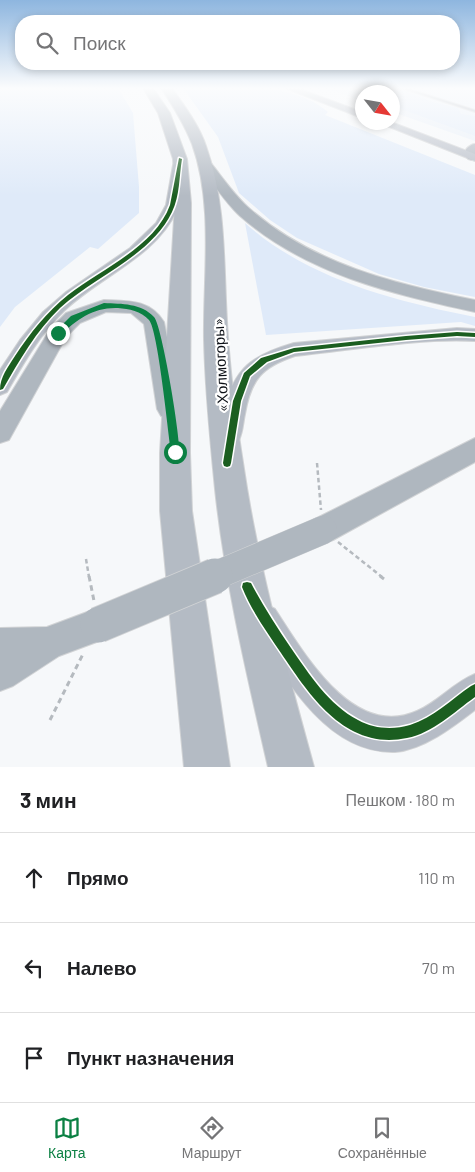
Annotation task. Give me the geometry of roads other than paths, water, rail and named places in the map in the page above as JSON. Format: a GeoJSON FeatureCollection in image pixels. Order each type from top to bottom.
{"type":"FeatureCollection","features":[{"type":"Feature","properties":{"kind":"highway"},"geometry":{"type":"LineString","coordinates":[[168,124],[180,159],[183,203],[175,452],[176,510],[207,767]]}},
{"type":"Feature","properties":{"kind":"highway","name":"«Холмогоры»"},"geometry":{"type":"LineString","coordinates":[[190,124],[206,165],[215,221],[216,334],[227,463],[247,587],[291,767]]}},
{"type":"Feature","properties":{"kind":"main road"},"geometry":{"type":"LineString","coordinates":[[206,165],[244,211],[269,231],[301,251],[348,272],[420,295],[475,306]]}},
{"type":"Feature","properties":{"kind":"main road"},"geometry":{"type":"LineString","coordinates":[[0,433],[64,325],[94,308],[124,305],[143,311],[154,322],[175,452]]}},
{"type":"Feature","properties":{"kind":"main road"},"geometry":{"type":"LineString","coordinates":[[0,673],[49,643],[98,625],[323,530],[475,449]]}},
{"type":"Feature","properties":{"kind":"main road"},"geometry":{"type":"LineString","coordinates":[[0,645],[49,643]]}},
{"type":"Feature","properties":{"kind":"street"},"geometry":{"type":"LineString","coordinates":[[400,125],[474,154]]}},
{"type":"Feature","properties":{"kind":"street"},"geometry":{"type":"LineString","coordinates":[[400,129],[474,154]]}},
{"type":"Feature","properties":{"kind":"street"},"geometry":{"type":"LineString","coordinates":[[0,386],[34,333],[52,313],[71,296],[146,241],[162,223],[173,201],[180,159]]}},
{"type":"Feature","properties":{"kind":"street"},"geometry":{"type":"LineString","coordinates":[[227,463],[237,401],[247,375],[264,360],[302,350],[406,338],[457,334],[475,335]]}},
{"type":"Feature","properties":{"kind":"street"},"geometry":{"type":"LineString","coordinates":[[247,587],[274,633],[313,691],[342,718],[365,730],[387,735],[422,727],[475,690]]}},
{"type":"Feature","properties":{"kind":"street"},"geometry":{"type":"LineString","coordinates":[[0,658],[49,643]]}}]}
